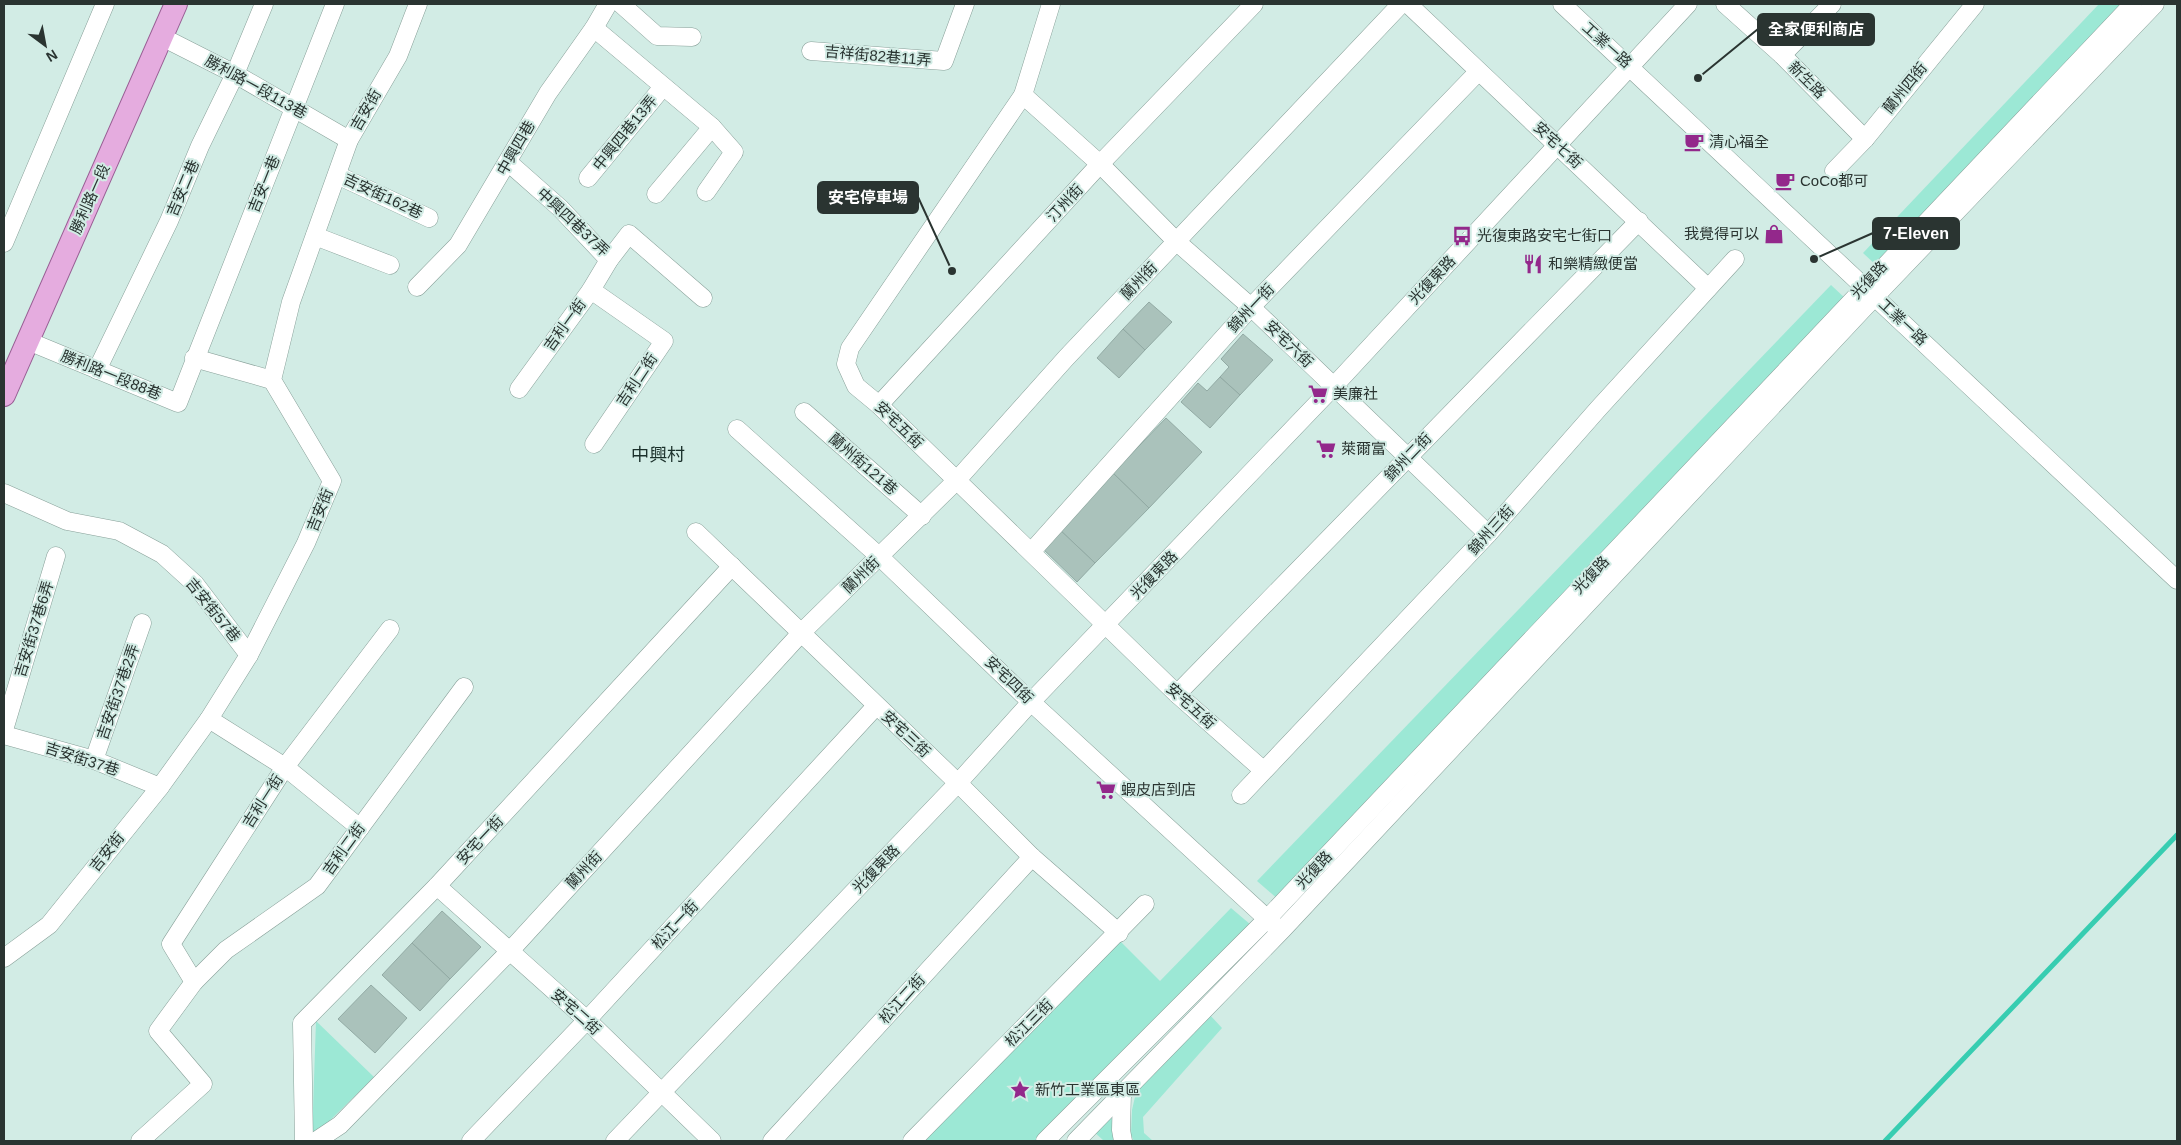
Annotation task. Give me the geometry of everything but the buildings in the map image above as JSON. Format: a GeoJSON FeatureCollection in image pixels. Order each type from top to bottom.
{"type":"FeatureCollection","features":[{"type":"Feature","properties":{"kind":"main road","name":"勝利路一段"},"geometry":{"type":"LineString","coordinates":[[4,395],[176,4]]}},
{"type":"Feature","properties":{"kind":"street"},"geometry":{"type":"LineString","coordinates":[[4,243],[105,4]]}},
{"type":"Feature","properties":{"kind":"street","name":"吉安二巷"},"geometry":{"type":"LineString","coordinates":[[97,370],[235,74],[264,4]]}},
{"type":"Feature","properties":{"kind":"street","name":"吉安街"},"geometry":{"type":"LineString","coordinates":[[4,958],[49,925],[160,787],[209,719],[249,655],[306,543],[332,481],[272,380],[291,302],[349,140],[398,56],[418,4]]}},
{"type":"Feature","properties":{"kind":"street","name":"中興四巷"},"geometry":{"type":"LineString","coordinates":[[417,286],[458,245],[548,92],[594,28],[608,4]]}},
{"type":"Feature","properties":{"kind":"street"},"geometry":{"type":"LineString","coordinates":[[621,4],[657,36],[692,37]]}},
{"type":"Feature","properties":{"kind":"street","name":"吉祥街82巷11弄"},"geometry":{"type":"LineString","coordinates":[[811,51],[944,61],[965,4]]}},
{"type":"Feature","properties":{"kind":"street","name":"安宅五街"},"geometry":{"type":"LineString","coordinates":[[1051,4],[1023,95],[850,348],[846,364],[856,386],[879,405],[1032,551],[1177,694],[1263,770]]}},
{"type":"Feature","properties":{"kind":"street","name":"汀州街"},"geometry":{"type":"LineString","coordinates":[[879,405],[1100,164],[1254,4]]}},
{"type":"Feature","properties":{"kind":"street","name":"蘭州街"},"geometry":{"type":"LineString","coordinates":[[316,1141],[340,1125],[509,952],[802,632],[957,480],[1066,358],[1401,4]]}},
{"type":"Feature","properties":{"kind":"street","name":"安宅七街"},"geometry":{"type":"LineString","coordinates":[[1408,4],[1708,288]]}},
{"type":"Feature","properties":{"kind":"street","name":"工業一路"},"geometry":{"type":"LineString","coordinates":[[1562,4],[1630,65],[2177,580]]}},
{"type":"Feature","properties":{"kind":"street","name":"光復東路"},"geometry":{"type":"LineString","coordinates":[[615,1141],[958,783],[1031,702],[1333,387],[1688,4]]}},
{"type":"Feature","properties":{"kind":"street","name":"新生路"},"geometry":{"type":"LineString","coordinates":[[1725,4],[1782,55],[1865,138]]}},
{"type":"Feature","properties":{"kind":"street"},"geometry":{"type":"LineString","coordinates":[[1782,55],[1832,4]]}},
{"type":"Feature","properties":{"kind":"street","name":"蘭州四街"},"geometry":{"type":"LineString","coordinates":[[1834,171],[1865,138],[1975,4]]}},
{"type":"Feature","properties":{"kind":"street","name":"光復路"},"geometry":{"type":"LineString","coordinates":[[1081,1140],[1122,1092],[1282,930],[2133,4]]}},
{"type":"Feature","properties":{"kind":"street","name":"光復路"},"geometry":{"type":"LineString","coordinates":[[1045,1141],[1267,919],[1870,291],[2156,4]]}},
{"type":"Feature","properties":{"kind":"street","name":"吉安一巷"},"geometry":{"type":"LineString","coordinates":[[194,358],[334,7]]}},
{"type":"Feature","properties":{"kind":"street","name":"中興四巷13弄"},"geometry":{"type":"LineString","coordinates":[[594,28],[662,88],[712,128],[734,152],[706,192]]}},
{"type":"Feature","properties":{"kind":"street","name":"勝利路一段113巷"},"geometry":{"type":"LineString","coordinates":[[162,37],[235,74],[349,140]]}},
{"type":"Feature","properties":{"kind":"street","name":"錦州一街"},"geometry":{"type":"LineString","coordinates":[[1032,551],[1251,307],[1478,72]]}},
{"type":"Feature","properties":{"kind":"street","name":"中興四巷13弄"},"geometry":{"type":"LineString","coordinates":[[588,178],[662,88]]}},
{"type":"Feature","properties":{"kind":"street","name":"安宅六街"},"geometry":{"type":"LineString","coordinates":[[1023,95],[1100,164],[1177,242],[1251,307],[1488,534]]}},
{"type":"Feature","properties":{"kind":"street"},"geometry":{"type":"LineString","coordinates":[[656,194],[712,128]]}},
{"type":"Feature","properties":{"kind":"street","name":"中興四巷37弄"},"geometry":{"type":"LineString","coordinates":[[508,162],[560,208],[609,260],[629,234],[703,298]]}},
{"type":"Feature","properties":{"kind":"street","name":"吉安街162巷"},"geometry":{"type":"LineString","coordinates":[[337,175],[429,218]]}},
{"type":"Feature","properties":{"kind":"street","name":"錦州二街"},"geometry":{"type":"LineString","coordinates":[[1177,694],[1639,222]]}},
{"type":"Feature","properties":{"kind":"street"},"geometry":{"type":"LineString","coordinates":[[315,236],[390,265]]}},
{"type":"Feature","properties":{"kind":"street","name":"錦州三街"},"geometry":{"type":"LineString","coordinates":[[1241,795],[1488,534],[1735,259]]}},
{"type":"Feature","properties":{"kind":"street","name":"吉利一街"},"geometry":{"type":"LineString","coordinates":[[519,389],[590,290],[609,260]]}},
{"type":"Feature","properties":{"kind":"street","name":"吉利二街"},"geometry":{"type":"LineString","coordinates":[[590,290],[664,341],[594,444]]}},
{"type":"Feature","properties":{"kind":"street","name":"勝利路一段88巷"},"geometry":{"type":"LineString","coordinates":[[28,341],[178,403],[194,358]]}},
{"type":"Feature","properties":{"kind":"street"},"geometry":{"type":"LineString","coordinates":[[194,358],[272,380]]}},
{"type":"Feature","properties":{"kind":"street","name":"蘭州街121巷"},"geometry":{"type":"LineString","coordinates":[[804,412],[922,516]]}},
{"type":"Feature","properties":{"kind":"street","name":"安宅四街"},"geometry":{"type":"LineString","coordinates":[[737,429],[880,557],[1031,702],[1267,919],[1282,930]]}},
{"type":"Feature","properties":{"kind":"street","name":"吉安街57巷"},"geometry":{"type":"LineString","coordinates":[[4,493],[67,521],[119,530],[162,554],[195,584],[249,655]]}},
{"type":"Feature","properties":{"kind":"street","name":"安宅三街"},"geometry":{"type":"LineString","coordinates":[[696,532],[802,632],[1032,857],[1119,933]]}},
{"type":"Feature","properties":{"kind":"street","name":"吉安街37巷6弄"},"geometry":{"type":"LineString","coordinates":[[4,730],[56,556]]}},
{"type":"Feature","properties":{"kind":"street","name":"安宅一街"},"geometry":{"type":"LineString","coordinates":[[304,1141],[302,1023],[438,886],[732,566]]}},
{"type":"Feature","properties":{"kind":"street","name":"吉安街37巷2弄"},"geometry":{"type":"LineString","coordinates":[[94,760],[142,623]]}},
{"type":"Feature","properties":{"kind":"street","name":"吉利一街"},"geometry":{"type":"LineString","coordinates":[[194,982],[171,944],[285,766],[390,628]]}},
{"type":"Feature","properties":{"kind":"street","name":"吉利二街"},"geometry":{"type":"LineString","coordinates":[[140,1141],[203,1084],[158,1031],[194,982],[226,950],[318,886],[464,687]]}},
{"type":"Feature","properties":{"kind":"street","name":"松江一街"},"geometry":{"type":"LineString","coordinates":[[471,1141],[587,1020],[876,706]]}},
{"type":"Feature","properties":{"kind":"street"},"geometry":{"type":"LineString","coordinates":[[209,719],[285,766],[360,828]]}},
{"type":"Feature","properties":{"kind":"street","name":"吉安街37巷"},"geometry":{"type":"LineString","coordinates":[[4,735],[94,760],[160,787]]}},
{"type":"Feature","properties":{"kind":"street","name":"松江二街"},"geometry":{"type":"LineString","coordinates":[[772,1141],[1032,857]]}},
{"type":"Feature","properties":{"kind":"street","name":"安宅二街"},"geometry":{"type":"LineString","coordinates":[[438,886],[509,952],[587,1020],[712,1141]]}},
{"type":"Feature","properties":{"kind":"street","name":"松江三街"},"geometry":{"type":"LineString","coordinates":[[912,1141],[1119,933],[1145,904]]}},
{"type":"Feature","properties":{"kind":"street"},"geometry":{"type":"LineString","coordinates":[[1122,1092],[1121,1130],[1123,1141]]}},
{"type":"Feature","properties":{"kind":"street"},"geometry":{"type":"LineString","coordinates":[[1064,1122],[1081,1140]]}},
{"type":"Feature","properties":{"kind":"green space"},"geometry":{"type":"Polygon","coordinates":[[[2099,4],[2129,4],[1877,266],[1863,253],[2099,4]]]}},
{"type":"Feature","properties":{"kind":"green space"},"geometry":{"type":"Polygon","coordinates":[[[1831,285],[1846,299],[1279,900],[1257,881],[1831,285]]]}},
{"type":"Feature","properties":{"kind":"green space"},"geometry":{"type":"Polygon","coordinates":[[[1231,908],[1251,925],[1040,1141],[920,1141],[1118,939],[1160,981],[1231,908]]]}},
{"type":"Feature","properties":{"kind":"green space"},"geometry":{"type":"Polygon","coordinates":[[[1209,1014],[1222,1028],[1143,1117],[1144,1133],[1153,1141],[1134,1141],[1131,1135],[1132,1110],[1137,1088],[1209,1014]]]}},
{"type":"Feature","properties":{"kind":"green space"},"geometry":{"type":"Polygon","coordinates":[[[316,1021],[374,1077],[312,1138],[316,1021]]]}},
{"type":"Feature","properties":{"kind":"green space"},"geometry":{"type":"Polygon","coordinates":[[[1111,1112],[1115,1141],[1104,1141],[1092,1130],[1111,1112]]]}},
{"type":"Feature","properties":{"kind":"waterway"},"geometry":{"type":"LineString","coordinates":[[1885,1141],[2177,835]]}},
{"type":"Feature","properties":{"kind":"place","name":"全家便利商店"},"geometry":{"type":"Point","coordinates":[1698,78]}},
{"type":"Feature","properties":{"kind":"place","name":"清心福全"},"geometry":{"type":"Point","coordinates":[1694,142]}},
{"type":"Feature","properties":{"kind":"place","name":"CoCo都可"},"geometry":{"type":"Point","coordinates":[1785,181]}},
{"type":"Feature","properties":{"kind":"place","name":"我覺得可以"},"geometry":{"type":"Point","coordinates":[1774,234]}},
{"type":"Feature","properties":{"kind":"place","name":"光復東路安宅七街口"},"geometry":{"type":"Point","coordinates":[1462,236]}},
{"type":"Feature","properties":{"kind":"place","name":"7-Eleven"},"geometry":{"type":"Point","coordinates":[1814,259]}},
{"type":"Feature","properties":{"kind":"place","name":"和樂精緻便當"},"geometry":{"type":"Point","coordinates":[1533,264]}},
{"type":"Feature","properties":{"kind":"place","name":"安宅停車場"},"geometry":{"type":"Point","coordinates":[952,271]}},
{"type":"Feature","properties":{"kind":"place","name":"美廉社"},"geometry":{"type":"Point","coordinates":[1318,394]}},
{"type":"Feature","properties":{"kind":"place","name":"萊爾富"},"geometry":{"type":"Point","coordinates":[1326,449]}},
{"type":"Feature","properties":{"kind":"place","name":"蝦皮店到店"},"geometry":{"type":"Point","coordinates":[1106,790]}},
{"type":"Feature","properties":{"kind":"place","name":"新竹工業區東區"},"geometry":{"type":"Point","coordinates":[1020,1090]}},
{"type":"Feature","properties":{"kind":"district","name":"中興村"},"geometry":{"type":"Point","coordinates":[658,455]}}]}
